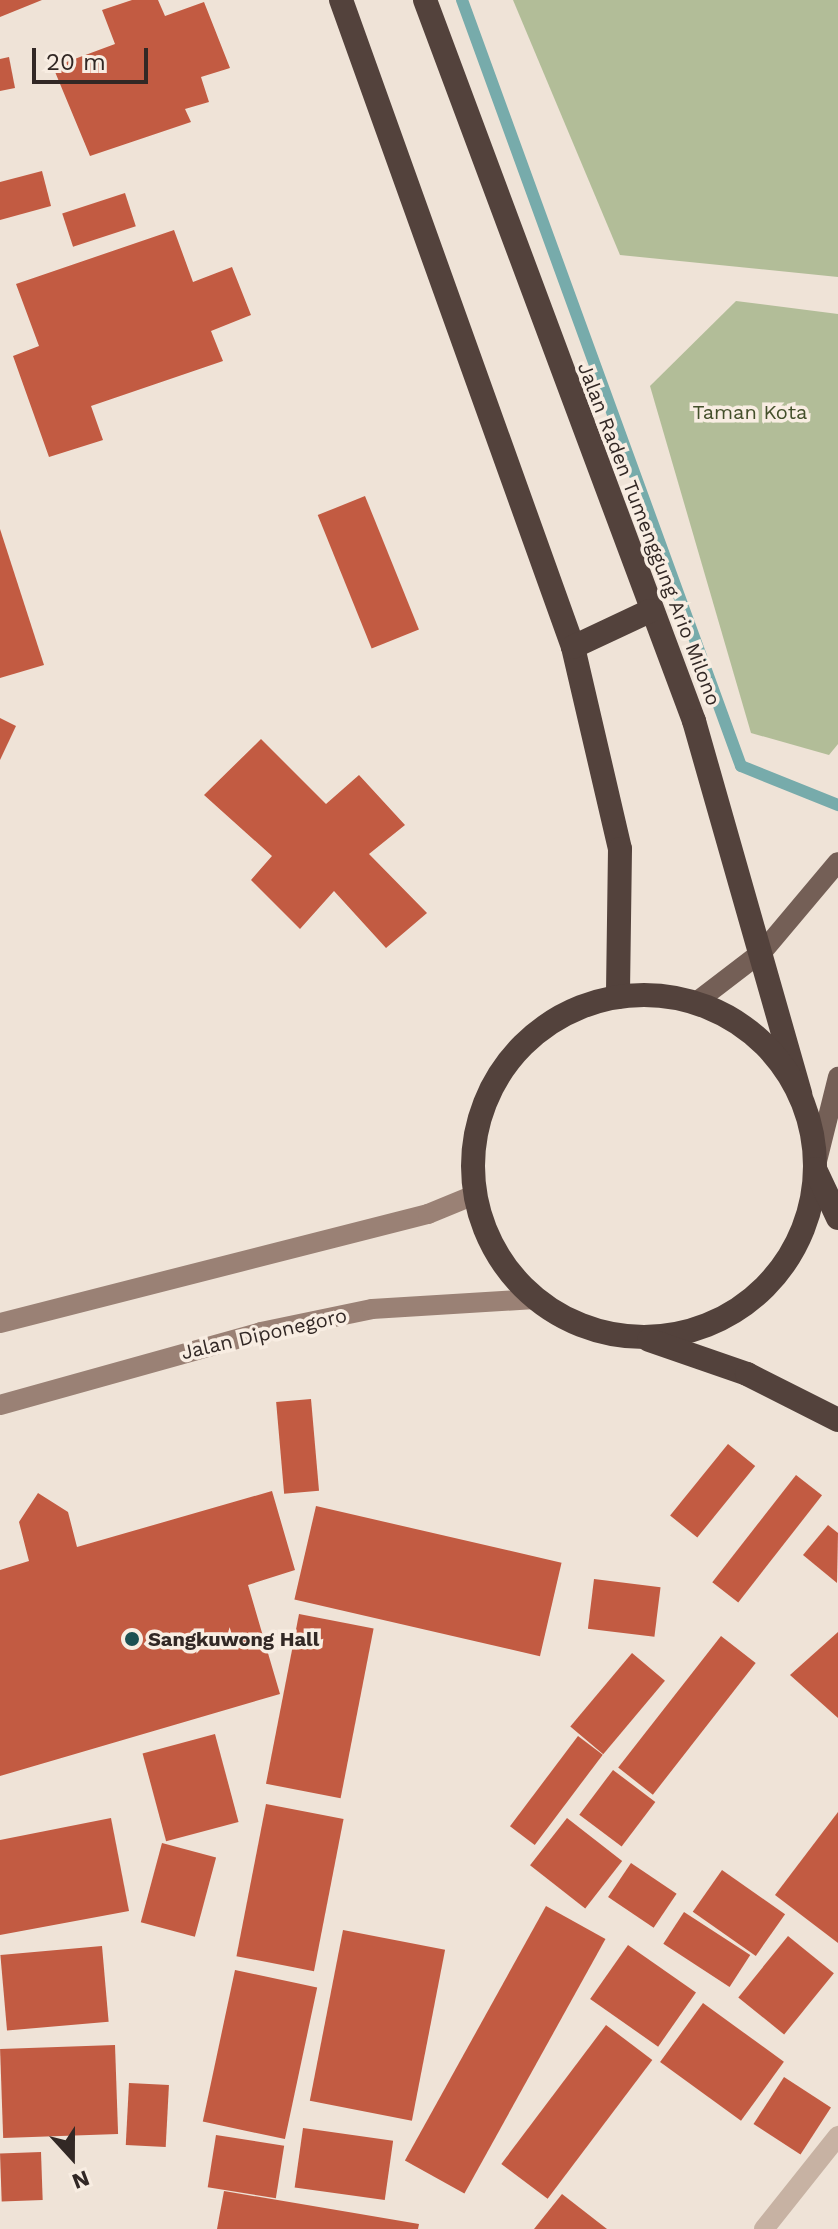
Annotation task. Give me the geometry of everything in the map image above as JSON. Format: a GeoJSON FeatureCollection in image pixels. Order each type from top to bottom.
{"type":"FeatureCollection","features":[{"type":"Feature","properties":{"kind":"highway"},"geometry":{"type":"LineString","coordinates":[[341,0],[573,647],[620,849],[618,997]]}},
{"type":"Feature","properties":{"kind":"highway","name":"Jalan Raden Tumenggung Ario Milono"},"geometry":{"type":"LineString","coordinates":[[425,0],[650,611],[698,733],[763,951],[800,1094],[815,1169]]}},
{"type":"Feature","properties":{"kind":"highway"},"geometry":{"type":"LineString","coordinates":[[573,647],[650,611]]}},
{"type":"Feature","properties":{"kind":"highway"},"geometry":{"type":"LineString","coordinates":[[800,1094],[746,1028],[695,1003],[618,997],[575,1009],[535,1033],[504,1065],[483,1105],[472,1150],[474,1195],[499,1258],[535,1299],[584,1327],[640,1337],[747,1374],[838,1420]]}},
{"type":"Feature","properties":{"kind":"highway"},"geometry":{"type":"LineString","coordinates":[[815,1169],[838,1218]]}},
{"type":"Feature","properties":{"kind":"highway"},"geometry":{"type":"LineString","coordinates":[[640,1337],[715,1321],[776,1274],[801,1230],[815,1169]]}},
{"type":"Feature","properties":{"kind":"main road"},"geometry":{"type":"LineString","coordinates":[[695,1003],[763,951],[838,862]]}},
{"type":"Feature","properties":{"kind":"main road"},"geometry":{"type":"LineString","coordinates":[[815,1169],[838,1077]]}},
{"type":"Feature","properties":{"kind":"main road"},"geometry":{"type":"LineString","coordinates":[[0,1323],[428,1214],[474,1195]]}},
{"type":"Feature","properties":{"kind":"main road","name":"Jalan Diponegoro"},"geometry":{"type":"LineString","coordinates":[[0,1405],[261,1332],[372,1309],[535,1299]]}},
{"type":"Feature","properties":{"kind":"street"},"geometry":{"type":"LineString","coordinates":[[764,2229],[838,2136]]}},
{"type":"Feature","properties":{"kind":"green space"},"geometry":{"type":"Polygon","coordinates":[[[513,0],[838,0],[838,277],[620,255],[513,0]]]}},
{"type":"Feature","properties":{"kind":"green space","name":"Taman Kota"},"geometry":{"type":"Polygon","coordinates":[[[736,301],[838,314],[838,744],[829,755],[751,733],[650,386],[736,301]]]}},
{"type":"Feature","properties":{"kind":"building"},"geometry":{"type":"Polygon","coordinates":[[[0,0],[42,0],[0,17],[0,0]]]}},
{"type":"Feature","properties":{"kind":"building"},"geometry":{"type":"Polygon","coordinates":[[[132,0],[158,0],[165,16],[204,2],[230,68],[201,77],[209,102],[185,109],[191,122],[90,156],[53,67],[115,44],[102,10],[132,0]]]}},
{"type":"Feature","properties":{"kind":"building"},"geometry":{"type":"Polygon","coordinates":[[[9,57],[15,88],[0,91],[0,59],[9,57]]]}},
{"type":"Feature","properties":{"kind":"building"},"geometry":{"type":"Polygon","coordinates":[[[42,171],[51,206],[0,220],[0,182],[42,171]]]}},
{"type":"Feature","properties":{"kind":"building"},"geometry":{"type":"Polygon","coordinates":[[[125,193],[136,226],[73,247],[62,213],[125,193]]]}},
{"type":"Feature","properties":{"kind":"building"},"geometry":{"type":"Polygon","coordinates":[[[174,230],[193,282],[232,267],[251,315],[211,331],[223,361],[91,406],[103,440],[49,457],[13,356],[39,346],[16,284],[174,230]]]}},
{"type":"Feature","properties":{"kind":"building"},"geometry":{"type":"Polygon","coordinates":[[[365,496],[419,630],[372,649],[318,515],[365,496]]]}},
{"type":"Feature","properties":{"kind":"building"},"geometry":{"type":"Polygon","coordinates":[[[0,529],[44,665],[0,678],[0,529]]]}},
{"type":"Feature","properties":{"kind":"building"},"geometry":{"type":"Polygon","coordinates":[[[0,718],[16,726],[0,760],[0,718]]]}},
{"type":"Feature","properties":{"kind":"building"},"geometry":{"type":"Polygon","coordinates":[[[261,739],[326,804],[359,775],[405,825],[369,854],[427,913],[386,948],[334,891],[300,929],[251,880],[272,856],[204,795],[261,739]]]}},
{"type":"Feature","properties":{"kind":"building"},"geometry":{"type":"Polygon","coordinates":[[[311,1399],[319,1491],[284,1494],[276,1402],[311,1399]]]}},
{"type":"Feature","properties":{"kind":"building"},"geometry":{"type":"Polygon","coordinates":[[[728,1444],[755,1466],[697,1538],[670,1515],[728,1444]]]}},
{"type":"Feature","properties":{"kind":"building"},"geometry":{"type":"Polygon","coordinates":[[[796,1475],[822,1495],[738,1602],[712,1582],[796,1475]]]}},
{"type":"Feature","properties":{"kind":"building","name":"Sangkuwong Hall"},"geometry":{"type":"Polygon","coordinates":[[[272,1491],[295,1570],[248,1585],[280,1694],[0,1776],[0,1570],[29,1561],[19,1522],[38,1493],[68,1512],[77,1547],[272,1491]]]}},
{"type":"Feature","properties":{"kind":"building"},"geometry":{"type":"Polygon","coordinates":[[[316,1506],[562,1563],[540,1656],[294,1600],[316,1506]]]}},
{"type":"Feature","properties":{"kind":"building"},"geometry":{"type":"Polygon","coordinates":[[[828,1525],[838,1533],[837,1583],[803,1555],[828,1525]]]}},
{"type":"Feature","properties":{"kind":"building"},"geometry":{"type":"Polygon","coordinates":[[[594,1579],[661,1587],[654,1637],[588,1629],[594,1579]]]}},
{"type":"Feature","properties":{"kind":"building"},"geometry":{"type":"Polygon","coordinates":[[[299,1614],[374,1629],[341,1798],[266,1784],[299,1614]]]}},
{"type":"Feature","properties":{"kind":"building"},"geometry":{"type":"Polygon","coordinates":[[[838,1632],[838,1718],[790,1675],[838,1632]]]}},
{"type":"Feature","properties":{"kind":"building"},"geometry":{"type":"Polygon","coordinates":[[[721,1636],[756,1663],[653,1795],[618,1768],[721,1636]]]}},
{"type":"Feature","properties":{"kind":"building"},"geometry":{"type":"Polygon","coordinates":[[[632,1653],[665,1681],[603,1754],[570,1727],[632,1653]]]}},
{"type":"Feature","properties":{"kind":"building"},"geometry":{"type":"Polygon","coordinates":[[[215,1734],[239,1822],[166,1841],[143,1753],[215,1734]]]}},
{"type":"Feature","properties":{"kind":"building"},"geometry":{"type":"Polygon","coordinates":[[[578,1736],[603,1755],[535,1845],[510,1826],[578,1736]]]}},
{"type":"Feature","properties":{"kind":"building"},"geometry":{"type":"Polygon","coordinates":[[[613,1770],[655,1802],[622,1847],[579,1815],[613,1770]]]}},
{"type":"Feature","properties":{"kind":"building"},"geometry":{"type":"Polygon","coordinates":[[[266,1804],[344,1819],[314,1971],[236,1956],[266,1804]]]}},
{"type":"Feature","properties":{"kind":"building"},"geometry":{"type":"Polygon","coordinates":[[[838,1812],[838,1943],[775,1895],[838,1812]]]}},
{"type":"Feature","properties":{"kind":"building"},"geometry":{"type":"Polygon","coordinates":[[[111,1818],[129,1911],[0,1935],[0,1840],[111,1818]]]}},
{"type":"Feature","properties":{"kind":"building"},"geometry":{"type":"Polygon","coordinates":[[[567,1818],[622,1861],[585,1908],[530,1865],[567,1818]]]}},
{"type":"Feature","properties":{"kind":"building"},"geometry":{"type":"Polygon","coordinates":[[[162,1843],[216,1857],[195,1937],[141,1922],[162,1843]]]}},
{"type":"Feature","properties":{"kind":"building"},"geometry":{"type":"Polygon","coordinates":[[[631,1863],[677,1894],[654,1928],[608,1897],[631,1863]]]}},
{"type":"Feature","properties":{"kind":"building"},"geometry":{"type":"Polygon","coordinates":[[[722,1870],[785,1914],[756,1956],[693,1912],[722,1870]]]}},
{"type":"Feature","properties":{"kind":"building"},"geometry":{"type":"Polygon","coordinates":[[[546,1906],[605,1939],[464,2193],[405,2161],[546,1906]]]}},
{"type":"Feature","properties":{"kind":"building"},"geometry":{"type":"Polygon","coordinates":[[[684,1912],[750,1955],[730,1987],[663,1944],[684,1912]]]}},
{"type":"Feature","properties":{"kind":"building"},"geometry":{"type":"Polygon","coordinates":[[[343,1930],[445,1950],[412,2121],[310,2101],[343,1930]]]}},
{"type":"Feature","properties":{"kind":"building"},"geometry":{"type":"Polygon","coordinates":[[[788,1936],[834,1973],[784,2035],[738,1997],[788,1936]]]}},
{"type":"Feature","properties":{"kind":"building"},"geometry":{"type":"Polygon","coordinates":[[[628,1945],[696,1993],[658,2047],[590,1999],[628,1945]]]}},
{"type":"Feature","properties":{"kind":"building"},"geometry":{"type":"Polygon","coordinates":[[[102,1946],[109,2022],[7,2031],[0,1955],[102,1946]]]}},
{"type":"Feature","properties":{"kind":"building"},"geometry":{"type":"Polygon","coordinates":[[[235,1970],[317,1987],[285,2139],[203,2122],[235,1970]]]}},
{"type":"Feature","properties":{"kind":"building"},"geometry":{"type":"Polygon","coordinates":[[[703,2003],[784,2062],[741,2121],[660,2062],[703,2003]]]}},
{"type":"Feature","properties":{"kind":"building"},"geometry":{"type":"Polygon","coordinates":[[[606,2025],[652,2060],[548,2199],[501,2164],[606,2025]]]}},
{"type":"Feature","properties":{"kind":"building"},"geometry":{"type":"Polygon","coordinates":[[[115,2045],[118,2134],[3,2138],[0,2049],[115,2045]]]}},
{"type":"Feature","properties":{"kind":"building"},"geometry":{"type":"Polygon","coordinates":[[[784,2077],[831,2107],[800,2154],[754,2124],[784,2077]]]}},
{"type":"Feature","properties":{"kind":"building"},"geometry":{"type":"Polygon","coordinates":[[[129,2083],[169,2085],[166,2147],[126,2145],[129,2083]]]}},
{"type":"Feature","properties":{"kind":"building"},"geometry":{"type":"Polygon","coordinates":[[[303,2128],[393,2141],[385,2200],[295,2187],[303,2128]]]}},
{"type":"Feature","properties":{"kind":"building"},"geometry":{"type":"Polygon","coordinates":[[[216,2135],[284,2146],[276,2198],[208,2187],[216,2135]]]}},
{"type":"Feature","properties":{"kind":"building"},"geometry":{"type":"Polygon","coordinates":[[[41,2152],[43,2200],[2,2201],[0,2153],[41,2152]]]}},
{"type":"Feature","properties":{"kind":"building"},"geometry":{"type":"Polygon","coordinates":[[[224,2191],[419,2224],[418,2229],[217,2229],[224,2191]]]}},
{"type":"Feature","properties":{"kind":"building"},"geometry":{"type":"Polygon","coordinates":[[[562,2194],[607,2229],[534,2229],[562,2194]]]}},
{"type":"Feature","properties":{"kind":"waterway"},"geometry":{"type":"LineString","coordinates":[[462,0],[741,766],[838,805]]}},
{"type":"Feature","properties":{"kind":"place","name":"Sangkuwong Hall"},"geometry":{"type":"Point","coordinates":[132,1639]}}]}
